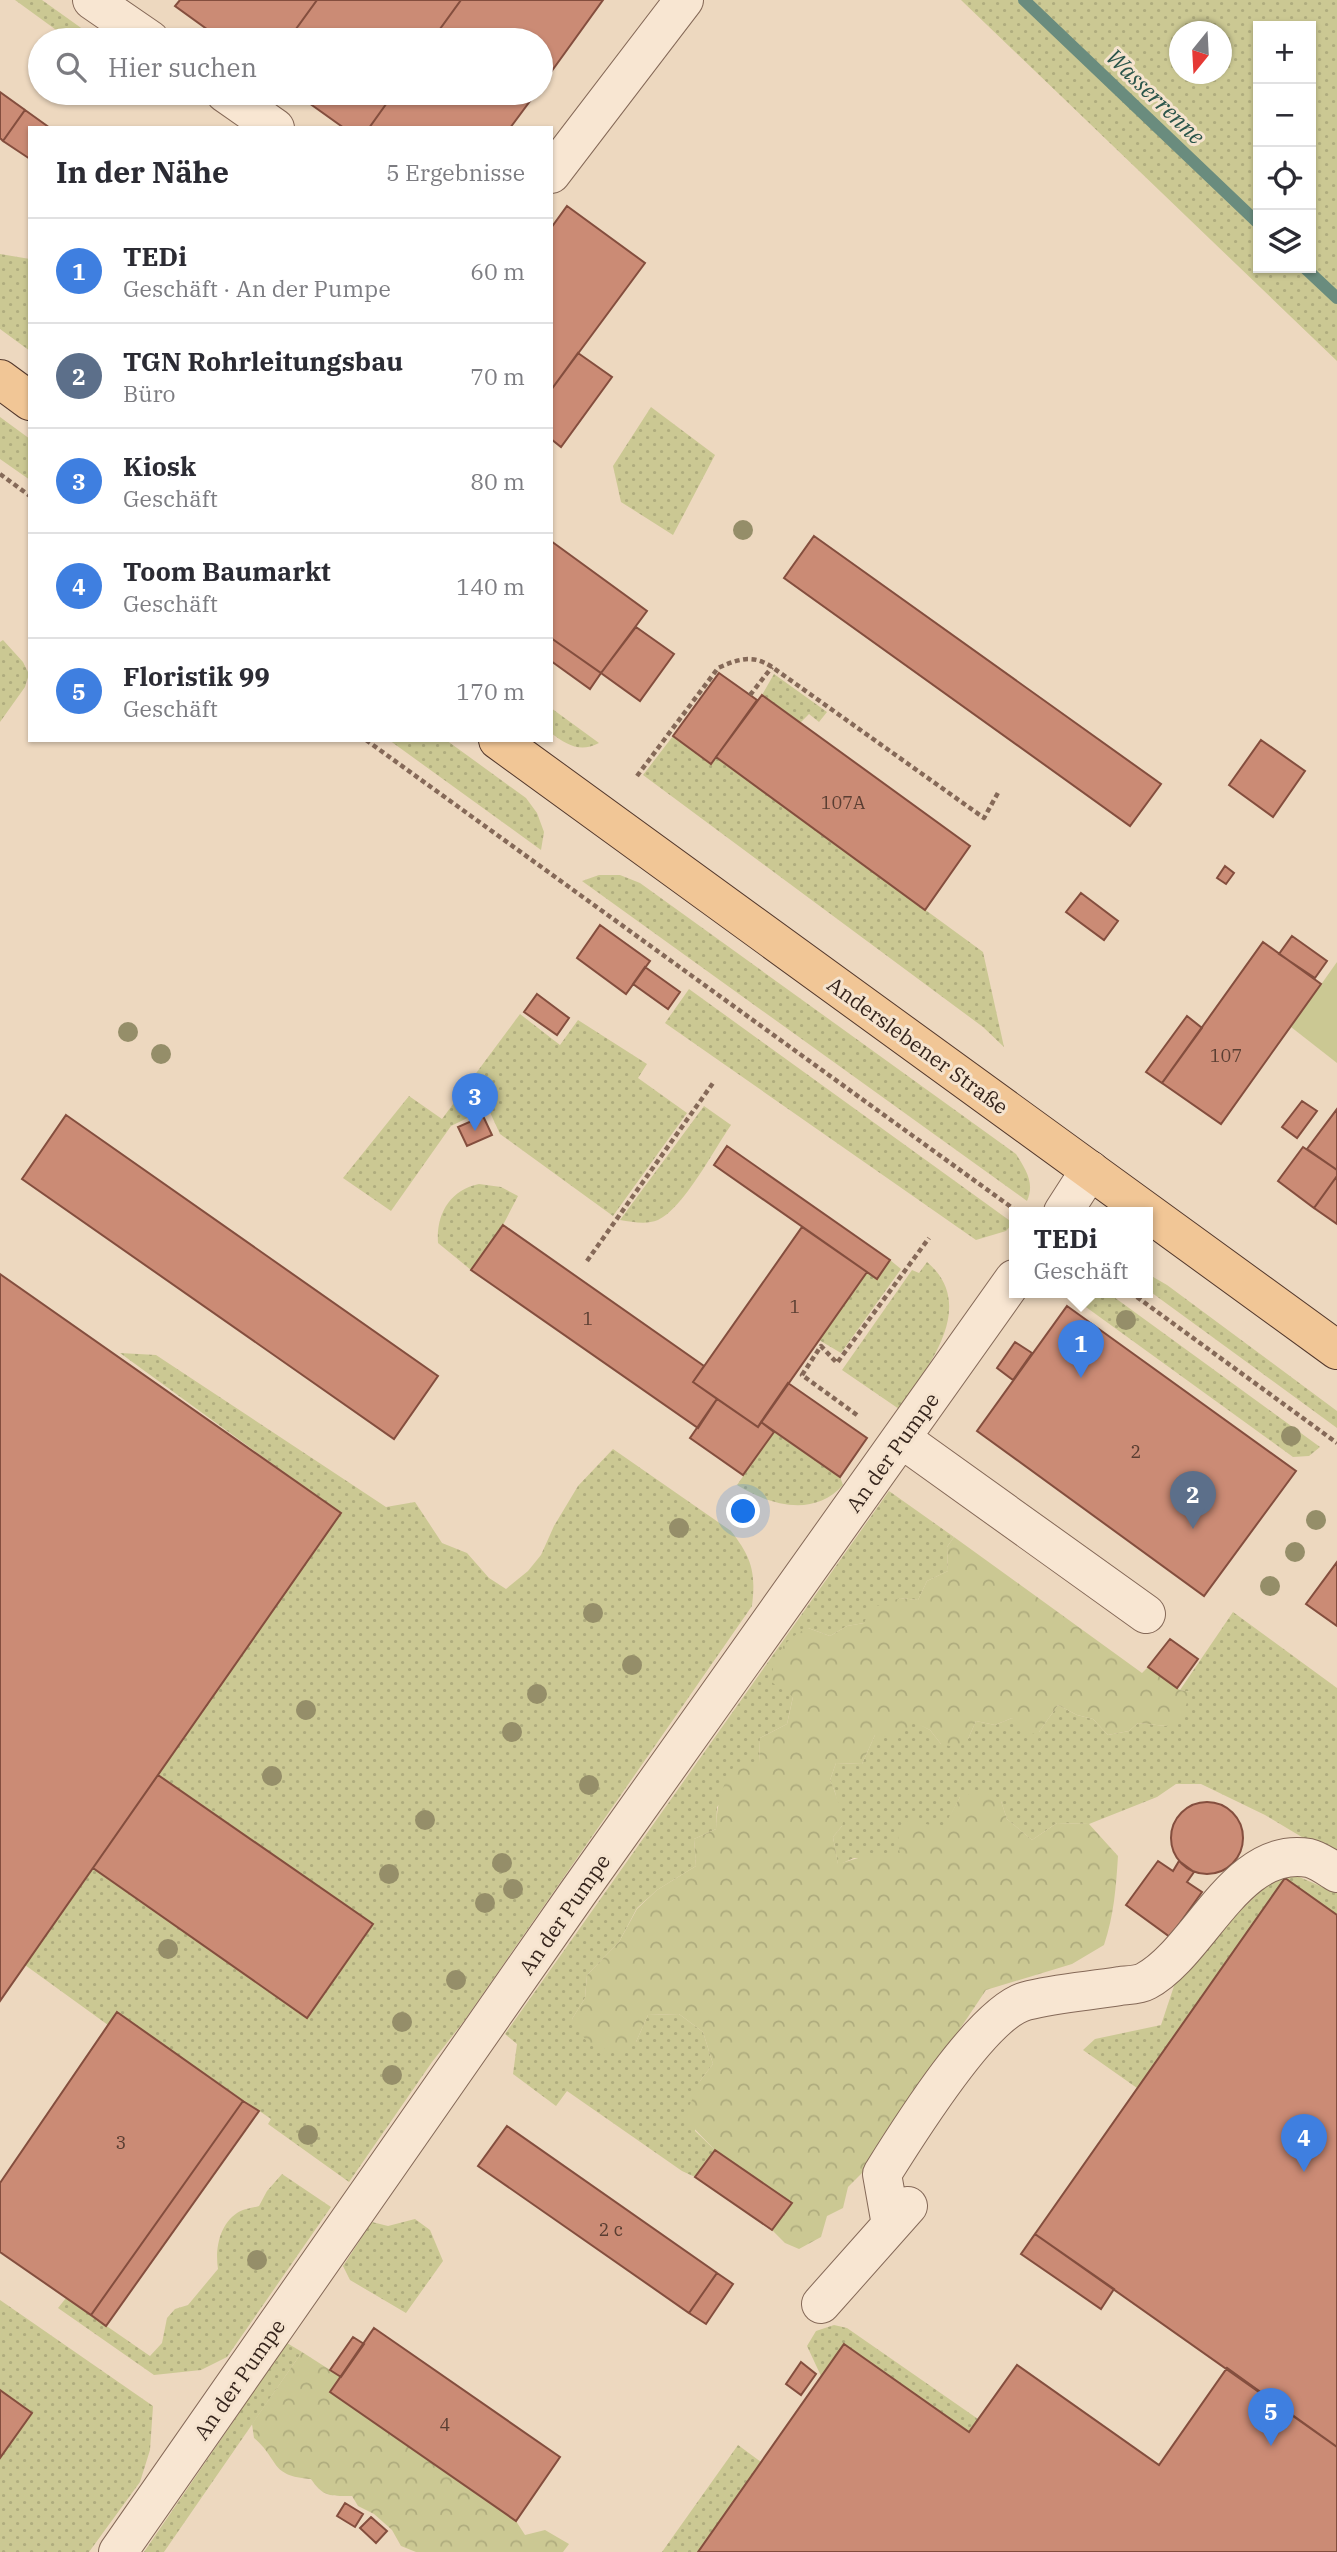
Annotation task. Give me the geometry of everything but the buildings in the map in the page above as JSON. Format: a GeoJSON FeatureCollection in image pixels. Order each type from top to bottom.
{"type":"FeatureCollection","features":[{"type":"Feature","properties":{"kind":"main road"},"geometry":{"type":"LineString","coordinates":[[0,379],[28,400]]}},
{"type":"Feature","properties":{"kind":"main road","name":"Anderslebener Straße"},"geometry":{"type":"LineString","coordinates":[[501,742],[1141,1207]]}},
{"type":"Feature","properties":{"kind":"main road","name":"Anderslebener Straße"},"geometry":{"type":"LineString","coordinates":[[1153,1216],[1337,1350]]}},
{"type":"Feature","properties":{"kind":"street"},"geometry":{"type":"LineString","coordinates":[[92,0],[132,28]]}},
{"type":"Feature","properties":{"kind":"street"},"geometry":{"type":"LineString","coordinates":[[553,171],[684,0]]}},
{"type":"Feature","properties":{"kind":"street"},"geometry":{"type":"LineString","coordinates":[[242,105],[272,126]]}},
{"type":"Feature","properties":{"kind":"street"},"geometry":{"type":"LineString","coordinates":[[1066,1207],[1090,1170]]}},
{"type":"Feature","properties":{"kind":"street","name":"An der Pumpe"},"geometry":{"type":"LineString","coordinates":[[118,2552],[577,1894],[1009,1286]]}},
{"type":"Feature","properties":{"kind":"street"},"geometry":{"type":"LineString","coordinates":[[902,1439],[1146,1614]]}},
{"type":"Feature","properties":{"kind":"street"},"geometry":{"type":"LineString","coordinates":[[821,2304],[900,2215],[882,2174],[916,2120],[970,2049],[996,2020],[1024,2002],[1145,1982],[1166,1965],[1237,1886],[1265,1865],[1289,1858],[1311,1858],[1337,1873]]}},
{"type":"Feature","properties":{"kind":"path"},"geometry":{"type":"LineString","coordinates":[[0,474],[28,495]]}},
{"type":"Feature","properties":{"kind":"path"},"geometry":{"type":"LineString","coordinates":[[637,776],[718,668],[736,660],[751,658],[772,667],[985,818],[999,790]]}},
{"type":"Feature","properties":{"kind":"path"},"geometry":{"type":"LineString","coordinates":[[750,695],[772,667]]}},
{"type":"Feature","properties":{"kind":"path"},"geometry":{"type":"LineString","coordinates":[[369,742],[1011,1207]]}},
{"type":"Feature","properties":{"kind":"path"},"geometry":{"type":"LineString","coordinates":[[587,1261],[713,1083]]}},
{"type":"Feature","properties":{"kind":"path"},"geometry":{"type":"LineString","coordinates":[[858,1415],[802,1375],[821,1346],[837,1363],[929,1238]]}},
{"type":"Feature","properties":{"kind":"path"},"geometry":{"type":"LineString","coordinates":[[1138,1298],[1337,1443]]}},
{"type":"Feature","properties":{"kind":"green space"},"geometry":{"type":"Polygon","coordinates":[[[15,0],[42,0],[81,28],[54,28],[15,0]]]}},
{"type":"Feature","properties":{"kind":"green space"},"geometry":{"type":"Polygon","coordinates":[[[961,0],[1337,0],[1337,361],[961,0]]]}},
{"type":"Feature","properties":{"kind":"green space"},"geometry":{"type":"Polygon","coordinates":[[[0,254],[28,259],[28,350],[0,329],[0,254]]]}},
{"type":"Feature","properties":{"kind":"green space"},"geometry":{"type":"Polygon","coordinates":[[[651,407],[715,455],[673,535],[621,502],[613,466],[651,407]]]}},
{"type":"Feature","properties":{"kind":"green space"},"geometry":{"type":"Polygon","coordinates":[[[0,417],[28,438],[28,479],[0,459],[0,417]]]}},
{"type":"Feature","properties":{"kind":"green space"},"geometry":{"type":"Polygon","coordinates":[[[3,640],[23,662],[28,677],[25,687],[0,722],[0,642],[3,640]]]}},
{"type":"Feature","properties":{"kind":"green space"},"geometry":{"type":"Polygon","coordinates":[[[774,674],[827,712],[819,722],[809,714],[800,723],[762,695],[774,674]]]}},
{"type":"Feature","properties":{"kind":"green space"},"geometry":{"type":"Polygon","coordinates":[[[553,709],[599,743],[580,747],[553,734],[553,709]]]}},
{"type":"Feature","properties":{"kind":"green space"},"geometry":{"type":"Polygon","coordinates":[[[673,736],[716,757],[983,952],[1004,1047],[983,1027],[643,775],[673,736]]]}},
{"type":"Feature","properties":{"kind":"green space"},"geometry":{"type":"Polygon","coordinates":[[[392,742],[449,742],[526,798],[537,813],[544,832],[541,850],[392,742]]]}},
{"type":"Feature","properties":{"kind":"green space"},"geometry":{"type":"Polygon","coordinates":[[[599,875],[620,875],[640,883],[1016,1154],[1030,1182],[1027,1201],[582,881],[599,875]]]}},
{"type":"Feature","properties":{"kind":"green space"},"geometry":{"type":"Polygon","coordinates":[[[1337,962],[1337,1063],[1291,1027],[1337,962]]]}},
{"type":"Feature","properties":{"kind":"green space"},"geometry":{"type":"Polygon","coordinates":[[[689,989],[1009,1220],[1009,1228],[1006,1231],[976,1240],[665,1023],[689,989]]]}},
{"type":"Feature","properties":{"kind":"green space"},"geometry":{"type":"Polygon","coordinates":[[[520,1014],[560,1045],[578,1020],[647,1064],[638,1078],[687,1113],[613,1216],[500,1134],[488,1108],[451,1126],[391,1211],[343,1178],[409,1096],[442,1119],[520,1014]]]}},
{"type":"Feature","properties":{"kind":"green space"},"geometry":{"type":"Polygon","coordinates":[[[704,1106],[731,1125],[688,1191],[668,1214],[658,1220],[644,1223],[620,1220],[704,1106]]]}},
{"type":"Feature","properties":{"kind":"green space"},"geometry":{"type":"Polygon","coordinates":[[[479,1184],[501,1187],[518,1196],[503,1225],[471,1270],[438,1243],[438,1232],[442,1213],[447,1205],[460,1192],[479,1184]]]}},
{"type":"Feature","properties":{"kind":"green space"},"geometry":{"type":"Polygon","coordinates":[[[890,1260],[901,1269],[841,1353],[819,1340],[867,1272],[877,1279],[890,1260]]]}},
{"type":"Feature","properties":{"kind":"green space"},"geometry":{"type":"Polygon","coordinates":[[[927,1262],[942,1279],[948,1298],[948,1317],[934,1356],[899,1409],[842,1370],[912,1270],[919,1273],[927,1262]]]}},
{"type":"Feature","properties":{"kind":"green space"},"geometry":{"type":"Polygon","coordinates":[[[1153,1277],[1337,1411],[1337,1428],[1153,1294],[1153,1277]]]}},
{"type":"Feature","properties":{"kind":"green space"},"geometry":{"type":"Polygon","coordinates":[[[1077,1298],[1115,1298],[1320,1447],[1309,1456],[1293,1457],[1077,1298]]]}},
{"type":"Feature","properties":{"kind":"green space"},"geometry":{"type":"Polygon","coordinates":[[[120,1353],[156,1355],[386,1507],[415,1502],[442,1543],[467,1553],[489,1578],[506,1589],[528,1571],[541,1555],[554,1526],[578,1486],[613,1449],[731,1531],[744,1549],[751,1566],[752,1606],[349,2182],[268,2124],[271,2119],[117,2013],[108,2025],[25,1965],[93,1868],[307,2017],[373,1925],[158,1775],[340,1513],[120,1353]]]}},
{"type":"Feature","properties":{"kind":"green space"},"geometry":{"type":"Polygon","coordinates":[[[774,1432],[840,1477],[843,1485],[819,1502],[791,1505],[763,1498],[737,1485],[774,1432]]]}},
{"type":"Feature","properties":{"kind":"green space"},"geometry":{"type":"Polygon","coordinates":[[[889,1491],[954,1537],[947,1547],[948,1571],[927,1581],[918,1600],[900,1598],[864,1623],[847,1626],[830,1636],[808,1628],[787,1724],[760,1738],[759,1763],[717,1807],[716,1829],[694,1839],[696,1866],[657,1890],[637,1908],[619,1942],[587,1975],[585,1998],[572,2019],[636,2042],[648,2015],[679,2014],[703,2032],[713,2064],[700,2081],[695,2131],[715,2150],[695,2177],[682,2171],[567,2091],[556,2106],[513,2074],[517,2044],[505,2034],[889,1491]]]}},
{"type":"Feature","properties":{"kind":"green space"},"geometry":{"type":"Polygon","coordinates":[[[954,1537],[1142,1673],[1148,1667],[1180,1690],[1191,1692],[1183,1713],[1166,1726],[1138,1723],[1129,1731],[1108,1735],[1093,1719],[1077,1715],[1058,1705],[1039,1732],[1025,1736],[1012,1718],[995,1725],[976,1721],[968,1739],[958,1748],[941,1744],[930,1730],[913,1722],[899,1738],[875,1735],[862,1764],[836,1763],[830,1780],[845,1815],[842,1826],[833,1837],[838,1864],[875,1853],[900,1858],[898,1835],[909,1820],[943,1828],[960,1797],[987,1788],[1001,1801],[1007,1819],[1032,1840],[1057,1823],[1089,1824],[1118,1856],[1112,1912],[1104,1945],[1072,1964],[986,1990],[866,2169],[848,2187],[843,2208],[827,2216],[821,2237],[799,2249],[785,2243],[772,2230],[791,2202],[715,2150],[684,2118],[700,2081],[713,2064],[703,2032],[679,2014],[648,2015],[636,2042],[621,2053],[589,2045],[572,2019],[585,1998],[587,1975],[619,1942],[637,1909],[657,1890],[696,1866],[694,1839],[716,1829],[721,1796],[735,1765],[759,1763],[760,1738],[787,1724],[793,1697],[770,1681],[775,1663],[786,1643],[808,1628],[830,1636],[847,1626],[864,1623],[871,1608],[900,1598],[918,1600],[927,1581],[948,1571],[947,1547],[954,1537]]]}},
{"type":"Feature","properties":{"kind":"green space"},"geometry":{"type":"Polygon","coordinates":[[[1233,1612],[1337,1688],[1337,1858],[1265,1815],[1201,1784],[1176,1784],[1157,1797],[1089,1824],[1057,1823],[1032,1840],[1007,1819],[1001,1801],[960,1797],[944,1828],[901,1858],[854,1858],[838,1865],[833,1837],[842,1826],[830,1780],[836,1763],[862,1764],[875,1735],[913,1721],[930,1730],[941,1744],[968,1739],[976,1721],[995,1725],[1012,1718],[1039,1732],[1058,1705],[1077,1715],[1093,1719],[1108,1735],[1129,1731],[1138,1723],[1166,1726],[1190,1692],[1180,1690],[1233,1612]]]}},
{"type":"Feature","properties":{"kind":"green space"},"geometry":{"type":"Polygon","coordinates":[[[1292,1874],[1337,1893],[1337,1915],[1285,1879],[1137,2088],[1083,2050],[1095,2039],[1161,2025],[1179,1971],[1276,1876],[1292,1874]]]}},
{"type":"Feature","properties":{"kind":"green space"},"geometry":{"type":"Polygon","coordinates":[[[282,2174],[331,2207],[227,2357],[201,2370],[154,2375],[58,2308],[66,2298],[150,2356],[162,2343],[167,2318],[175,2309],[188,2305],[218,2269],[218,2246],[226,2224],[239,2212],[259,2206],[267,2191],[282,2174]]]}},
{"type":"Feature","properties":{"kind":"green space"},"geometry":{"type":"Polygon","coordinates":[[[415,2219],[430,2230],[443,2261],[406,2313],[350,2280],[343,2266],[372,2222],[388,2226],[415,2219]]]}},
{"type":"Feature","properties":{"kind":"green space"},"geometry":{"type":"Polygon","coordinates":[[[0,2300],[153,2406],[150,2450],[140,2482],[89,2552],[0,2552],[0,2458],[31,2413],[0,2390],[0,2300]]]}},
{"type":"Feature","properties":{"kind":"green space"},"geometry":{"type":"Polygon","coordinates":[[[834,2325],[847,2328],[978,2419],[969,2432],[845,2345],[821,2376],[807,2346],[816,2331],[834,2325]]]}},
{"type":"Feature","properties":{"kind":"green space"},"geometry":{"type":"Polygon","coordinates":[[[287,2343],[302,2352],[164,2552],[144,2552],[287,2343]]]}},
{"type":"Feature","properties":{"kind":"green space"},"geometry":{"type":"Polygon","coordinates":[[[302,2352],[341,2377],[330,2392],[516,2521],[525,2535],[545,2530],[569,2544],[563,2552],[416,2552],[401,2546],[392,2530],[374,2514],[358,2506],[352,2496],[328,2494],[319,2489],[311,2479],[281,2471],[254,2438],[252,2424],[302,2352]]]}},
{"type":"Feature","properties":{"kind":"green space"},"geometry":{"type":"Polygon","coordinates":[[[738,2445],[761,2462],[698,2552],[662,2552],[738,2445]]]}},
{"type":"Feature","properties":{"kind":"waterway","name":"Wasserrenne"},"geometry":{"type":"LineString","coordinates":[[1024,0],[1253,218]]}},
{"type":"Feature","properties":{"kind":"waterway","name":"Wasserrenne"},"geometry":{"type":"LineString","coordinates":[[1310,273],[1337,298]]}},
{"type":"Feature","properties":{"kind":"place","name":"Kiosk"},"geometry":{"type":"Point","coordinates":[475,1131]}},
{"type":"Feature","properties":{"kind":"place","name":"TEDi"},"geometry":{"type":"Point","coordinates":[1081,1378]}},
{"type":"Feature","properties":{"kind":"place","name":"TGN Rohrleitungsbau"},"geometry":{"type":"Point","coordinates":[1193,1529]}},
{"type":"Feature","properties":{"kind":"place","name":"Toom Baumarkt"},"geometry":{"type":"Point","coordinates":[1304,2172]}},
{"type":"Feature","properties":{"kind":"place","name":"Floristik 99"},"geometry":{"type":"Point","coordinates":[1271,2446]}}]}
